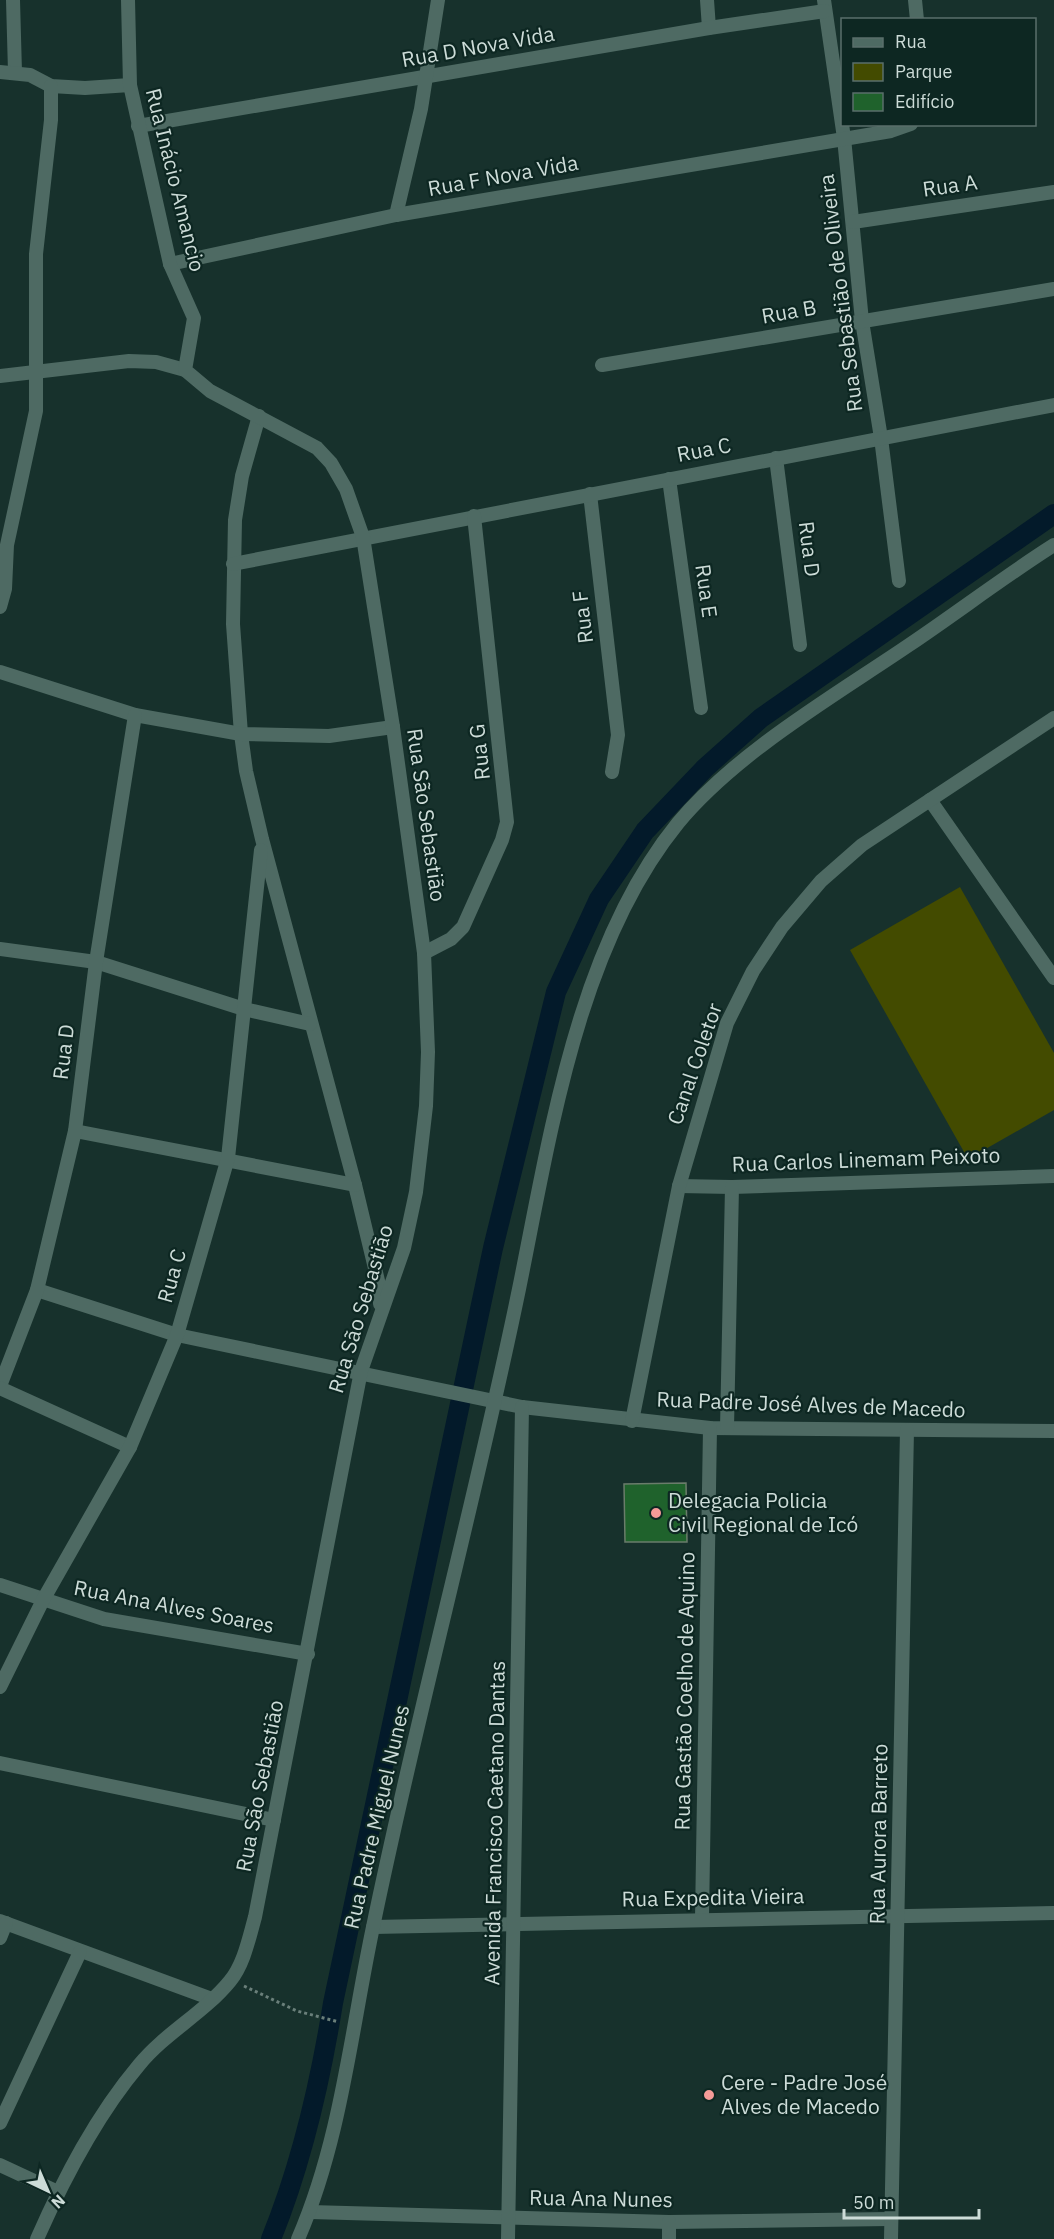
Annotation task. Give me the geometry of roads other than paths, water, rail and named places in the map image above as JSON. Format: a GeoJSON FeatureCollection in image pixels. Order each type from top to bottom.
{"type":"FeatureCollection","features":[{"type":"Feature","properties":{"kind":"street"},"geometry":{"type":"LineString","coordinates":[[13,0],[15,72]]}},
{"type":"Feature","properties":{"kind":"street","name":"Rua Inácio Amancio"},"geometry":{"type":"LineString","coordinates":[[128,0],[130,85],[138,126],[170,264],[194,318],[185,370]]}},
{"type":"Feature","properties":{"kind":"street"},"geometry":{"type":"LineString","coordinates":[[396,215],[414,145],[435,34],[438,0]]}},
{"type":"Feature","properties":{"kind":"street"},"geometry":{"type":"LineString","coordinates":[[707,0],[709,28]]}},
{"type":"Feature","properties":{"kind":"street"},"geometry":{"type":"LineString","coordinates":[[915,0],[917,18]]}},
{"type":"Feature","properties":{"kind":"street","name":"Rua D Nova Vida"},"geometry":{"type":"LineString","coordinates":[[138,126],[425,78],[825,6]]}},
{"type":"Feature","properties":{"kind":"street","name":"Rua Sebastião de Oliveira"},"geometry":{"type":"LineString","coordinates":[[825,6],[841,117]]}},
{"type":"Feature","properties":{"kind":"street"},"geometry":{"type":"LineString","coordinates":[[0,72],[30,75],[51,86],[130,85]]}},
{"type":"Feature","properties":{"kind":"street"},"geometry":{"type":"LineString","coordinates":[[0,607],[7,545],[36,411],[37,233],[51,120],[51,86]]}},
{"type":"Feature","properties":{"kind":"street","name":"Rua Sebastião de Oliveira"},"geometry":{"type":"LineString","coordinates":[[842,126],[862,321],[881,438],[899,581]]}},
{"type":"Feature","properties":{"kind":"street","name":"Rua F Nova Vida"},"geometry":{"type":"LineString","coordinates":[[170,264],[396,215],[844,138],[901,126]]}},
{"type":"Feature","properties":{"kind":"street","name":"Rua A"},"geometry":{"type":"LineString","coordinates":[[853,222],[1054,192]]}},
{"type":"Feature","properties":{"kind":"street","name":"Rua B"},"geometry":{"type":"LineString","coordinates":[[602,365],[1054,288]]}},
{"type":"Feature","properties":{"kind":"street"},"geometry":{"type":"LineString","coordinates":[[0,376],[129,361],[156,362],[185,370]]}},
{"type":"Feature","properties":{"kind":"street","name":"Rua São Sebastião"},"geometry":{"type":"LineString","coordinates":[[37,2239],[58,2192],[103,2115],[139,2064],[231,1980],[245,1952],[255,1917],[308,1654],[361,1371],[404,1248],[416,1192],[426,1106],[428,1052],[424,954],[393,727],[363,537],[346,489],[332,463],[317,448],[210,391],[185,370]]}},
{"type":"Feature","properties":{"kind":"street","name":"Rua C"},"geometry":{"type":"LineString","coordinates":[[233,564],[1054,405]]}},
{"type":"Feature","properties":{"kind":"street"},"geometry":{"type":"LineString","coordinates":[[259,416],[242,476],[235,520],[233,624],[241,734],[246,771],[262,839],[309,1024],[355,1185],[380,1285],[380,1315]]}},
{"type":"Feature","properties":{"kind":"street","name":"Rua D"},"geometry":{"type":"LineString","coordinates":[[776,458],[800,645]]}},
{"type":"Feature","properties":{"kind":"street","name":"Rua E"},"geometry":{"type":"LineString","coordinates":[[669,479],[701,708]]}},
{"type":"Feature","properties":{"kind":"street","name":"Rua F"},"geometry":{"type":"LineString","coordinates":[[590,494],[618,735],[612,772]]}},
{"type":"Feature","properties":{"kind":"street","name":"Rua G"},"geometry":{"type":"LineString","coordinates":[[424,954],[452,939],[463,927],[502,840],[507,822],[474,516]]}},
{"type":"Feature","properties":{"kind":"street","name":"Rua Padre Miguel Nunes"},"geometry":{"type":"LineString","coordinates":[[298,2239],[310,2212],[326,2163],[373,1927],[495,1402],[566,1075],[588,993],[625,908],[660,849],[680,821],[720,780],[765,745],[1054,545]]}},
{"type":"Feature","properties":{"kind":"street"},"geometry":{"type":"LineString","coordinates":[[0,672],[135,715],[241,734],[329,736],[393,727]]}},
{"type":"Feature","properties":{"kind":"street","name":"Rua D"},"geometry":{"type":"LineString","coordinates":[[0,1387],[37,1290],[75,1131],[96,962],[135,715]]}},
{"type":"Feature","properties":{"kind":"street","name":"Canal Coletor"},"geometry":{"type":"LineString","coordinates":[[632,1421],[680,1186],[727,1023],[753,971],[782,927],[821,881],[862,845],[1054,718]]}},
{"type":"Feature","properties":{"kind":"street"},"geometry":{"type":"LineString","coordinates":[[930,800],[1054,978]]}},
{"type":"Feature","properties":{"kind":"street","name":"Rua C"},"geometry":{"type":"LineString","coordinates":[[0,1687],[43,1600],[130,1447],[177,1335],[228,1158],[262,839]]}},
{"type":"Feature","properties":{"kind":"street"},"geometry":{"type":"LineString","coordinates":[[0,949],[96,962],[244,1009],[309,1024]]}},
{"type":"Feature","properties":{"kind":"street"},"geometry":{"type":"LineString","coordinates":[[75,1131],[228,1158],[355,1185]]}},
{"type":"Feature","properties":{"kind":"street","name":"Rua Carlos Linemam Peixoto"},"geometry":{"type":"LineString","coordinates":[[680,1186],[732,1187],[1054,1176]]}},
{"type":"Feature","properties":{"kind":"street"},"geometry":{"type":"LineString","coordinates":[[727,1428],[732,1187]]}},
{"type":"Feature","properties":{"kind":"street","name":"Rua Padre José Alves de Macedo"},"geometry":{"type":"LineString","coordinates":[[37,1290],[177,1335],[361,1371],[522,1407],[710,1428],[1054,1431]]}},
{"type":"Feature","properties":{"kind":"street"},"geometry":{"type":"LineString","coordinates":[[0,1387],[130,1447]]}},
{"type":"Feature","properties":{"kind":"street","name":"Avenida Francisco Caetano Dantas"},"geometry":{"type":"LineString","coordinates":[[508,2239],[522,1407]]}},
{"type":"Feature","properties":{"kind":"street","name":"Rua Gastão Coelho de Aquino"},"geometry":{"type":"LineString","coordinates":[[702,1918],[710,1428]]}},
{"type":"Feature","properties":{"kind":"street","name":"Rua Aurora Barreto"},"geometry":{"type":"LineString","coordinates":[[891,2239],[907,1430]]}},
{"type":"Feature","properties":{"kind":"street","name":"Rua Ana Alves Soares"},"geometry":{"type":"LineString","coordinates":[[0,1585],[104,1619],[308,1654]]}},
{"type":"Feature","properties":{"kind":"street"},"geometry":{"type":"LineString","coordinates":[[0,1763],[274,1820]]}},
{"type":"Feature","properties":{"kind":"street","name":"Rua Expedita Vieira"},"geometry":{"type":"LineString","coordinates":[[373,1927],[702,1918],[1054,1913]]}},
{"type":"Feature","properties":{"kind":"street"},"geometry":{"type":"LineString","coordinates":[[0,1938],[3,1922],[212,1999]]}},
{"type":"Feature","properties":{"kind":"street"},"geometry":{"type":"LineString","coordinates":[[0,2123],[80,1952]]}},
{"type":"Feature","properties":{"kind":"street"},"geometry":{"type":"LineString","coordinates":[[0,2165],[58,2192]]}},
{"type":"Feature","properties":{"kind":"street","name":"Rua Ana Nunes"},"geometry":{"type":"LineString","coordinates":[[310,2212],[669,2222],[890,2219]]}},
{"type":"Feature","properties":{"kind":"street"},"geometry":{"type":"LineString","coordinates":[[669,2222],[669,2239]]}},
{"type":"Feature","properties":{"kind":"waterway"},"geometry":{"type":"LineString","coordinates":[[271,2239],[301,2152],[316,2093],[333,2003],[493,1248],[556,992],[599,899],[645,831],[705,768],[761,718],[1054,514]]}},
{"type":"Feature","properties":{"kind":"place","name":"Delegacia Policia Civil Regional de Icó"},"geometry":{"type":"Point","coordinates":[656,1513]}},
{"type":"Feature","properties":{"kind":"place","name":"Cere - Padre José Alves de Macedo"},"geometry":{"type":"Point","coordinates":[709,2095]}}]}
